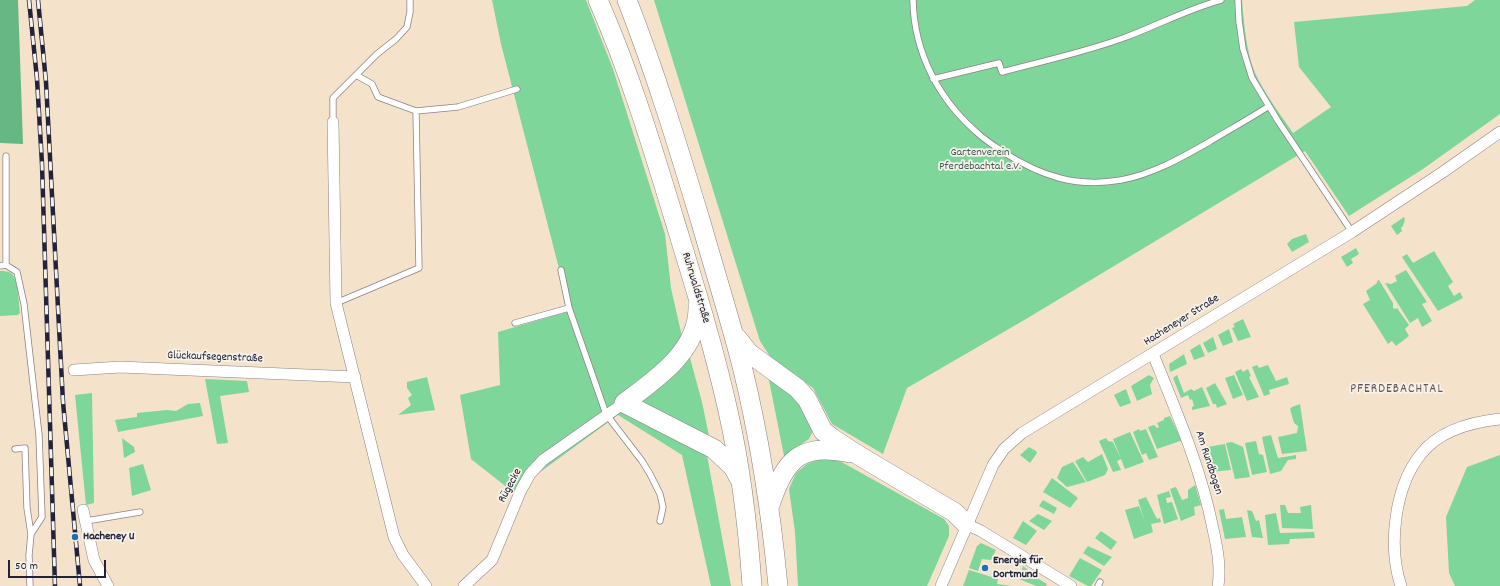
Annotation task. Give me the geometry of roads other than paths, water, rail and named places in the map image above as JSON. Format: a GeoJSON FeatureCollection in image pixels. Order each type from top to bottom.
{"type":"FeatureCollection","features":[{"type":"Feature","properties":{"kind":"highway","name":"Ruhrwaldstraße"},"geometry":{"type":"LineString","coordinates":[[598,0],[617,44],[650,140],[710,339],[728,410],[740,480],[746,518],[752,586]]}},
{"type":"Feature","properties":{"kind":"highway","name":"Ruhrwaldstraße"},"geometry":{"type":"LineString","coordinates":[[627,0],[644,43],[675,136],[742,367],[760,451],[769,506],[778,586]]}},
{"type":"Feature","properties":{"kind":"highway"},"geometry":{"type":"LineString","coordinates":[[698,297],[698,319],[686,347],[668,368],[624,403],[714,449],[733,467],[740,480]]}},
{"type":"Feature","properties":{"kind":"highway"},"geometry":{"type":"LineString","coordinates":[[731,326],[737,340],[749,353],[797,388],[807,399],[823,430],[840,444],[954,512],[966,524]]}},
{"type":"Feature","properties":{"kind":"highway"},"geometry":{"type":"LineString","coordinates":[[769,506],[775,488],[784,472],[803,453],[820,449],[836,450],[858,455]]}},
{"type":"Feature","properties":{"kind":"street"},"geometry":{"type":"LineString","coordinates":[[333,122],[336,303],[394,537],[403,555],[426,586]]}},
{"type":"Feature","properties":{"kind":"street","name":"Hacheneyer Straße"},"geometry":{"type":"LineString","coordinates":[[941,586],[966,524],[992,466],[1004,449],[1022,432],[1154,354],[1352,232],[1443,172],[1500,132]]}},
{"type":"Feature","properties":{"kind":"street","name":"Am Rundbogen"},"geometry":{"type":"LineString","coordinates":[[1154,354],[1204,487],[1218,552],[1218,586]]}},
{"type":"Feature","properties":{"kind":"street","name":"Glückaufsegenstraße"},"geometry":{"type":"LineString","coordinates":[[74,370],[120,367],[355,377]]}},
{"type":"Feature","properties":{"kind":"street","name":"Rügecke"},"geometry":{"type":"LineString","coordinates":[[464,586],[492,560],[521,490],[530,474],[543,460],[606,414],[624,403]]}},
{"type":"Feature","properties":{"kind":"street"},"geometry":{"type":"LineString","coordinates":[[1401,586],[1398,577],[1394,531],[1398,504],[1406,479],[1421,454],[1440,437],[1463,426],[1500,419]]}},
{"type":"Feature","properties":{"kind":"street"},"geometry":{"type":"LineString","coordinates":[[83,510],[94,560],[108,586]]}},
{"type":"Feature","properties":{"kind":"street"},"geometry":{"type":"LineString","coordinates":[[966,524],[981,531],[1069,585]]}},
{"type":"Feature","properties":{"kind":"lane"},"geometry":{"type":"LineString","coordinates":[[333,122],[333,98],[377,54],[396,39],[407,27],[410,12],[410,0]]}},
{"type":"Feature","properties":{"kind":"lane"},"geometry":{"type":"LineString","coordinates":[[913,0],[917,33],[922,53],[933,79],[958,115],[982,137],[1024,164],[1041,173],[1057,178],[1089,183],[1122,180],[1150,172],[1192,152],[1269,106]]}},
{"type":"Feature","properties":{"kind":"lane"},"geometry":{"type":"LineString","coordinates":[[933,79],[999,63],[1002,72],[1074,53],[1124,38],[1184,12],[1221,0]]}},
{"type":"Feature","properties":{"kind":"lane"},"geometry":{"type":"LineString","coordinates":[[1238,0],[1243,49],[1252,78],[1352,232]]}},
{"type":"Feature","properties":{"kind":"lane"},"geometry":{"type":"LineString","coordinates":[[356,75],[372,84],[378,98],[416,111],[458,108],[517,89]]}},
{"type":"Feature","properties":{"kind":"lane"},"geometry":{"type":"LineString","coordinates":[[336,303],[419,268],[416,111]]}},
{"type":"Feature","properties":{"kind":"lane"},"geometry":{"type":"LineString","coordinates":[[6,156],[3,265],[17,272],[24,304],[39,435],[42,517],[31,534]]}},
{"type":"Feature","properties":{"kind":"lane"},"geometry":{"type":"LineString","coordinates":[[561,270],[569,308],[606,414],[642,461],[650,474],[660,494],[663,507],[660,521]]}},
{"type":"Feature","properties":{"kind":"lane"},"geometry":{"type":"LineString","coordinates":[[515,323],[569,308]]}},
{"type":"Feature","properties":{"kind":"lane"},"geometry":{"type":"LineString","coordinates":[[16,449],[25,448],[27,508],[31,534],[30,586]]}},
{"type":"Feature","properties":{"kind":"lane"},"geometry":{"type":"LineString","coordinates":[[86,521],[140,512]]}},
{"type":"Feature","properties":{"kind":"railway"},"geometry":{"type":"LineString","coordinates":[[29,0],[37,79],[42,164],[55,586]]}},
{"type":"Feature","properties":{"kind":"railway"},"geometry":{"type":"LineString","coordinates":[[38,0],[46,82],[63,402],[80,586]]}},
{"type":"Feature","properties":{"kind":"place","name":"Hacheney U"},"geometry":{"type":"Point","coordinates":[75,537]}},
{"type":"Feature","properties":{"kind":"place","name":"Energie für Dortmund"},"geometry":{"type":"Point","coordinates":[985,568]}},
{"type":"Feature","properties":{"kind":"district","name":"PFERDEBACHTAL"},"geometry":{"type":"Point","coordinates":[1397,390]}},
{"type":"Feature","properties":{"kind":"park label","name":"Gartenverein Pferdebachtal e.V."},"geometry":{"type":"Point","coordinates":[980,160]}}]}
